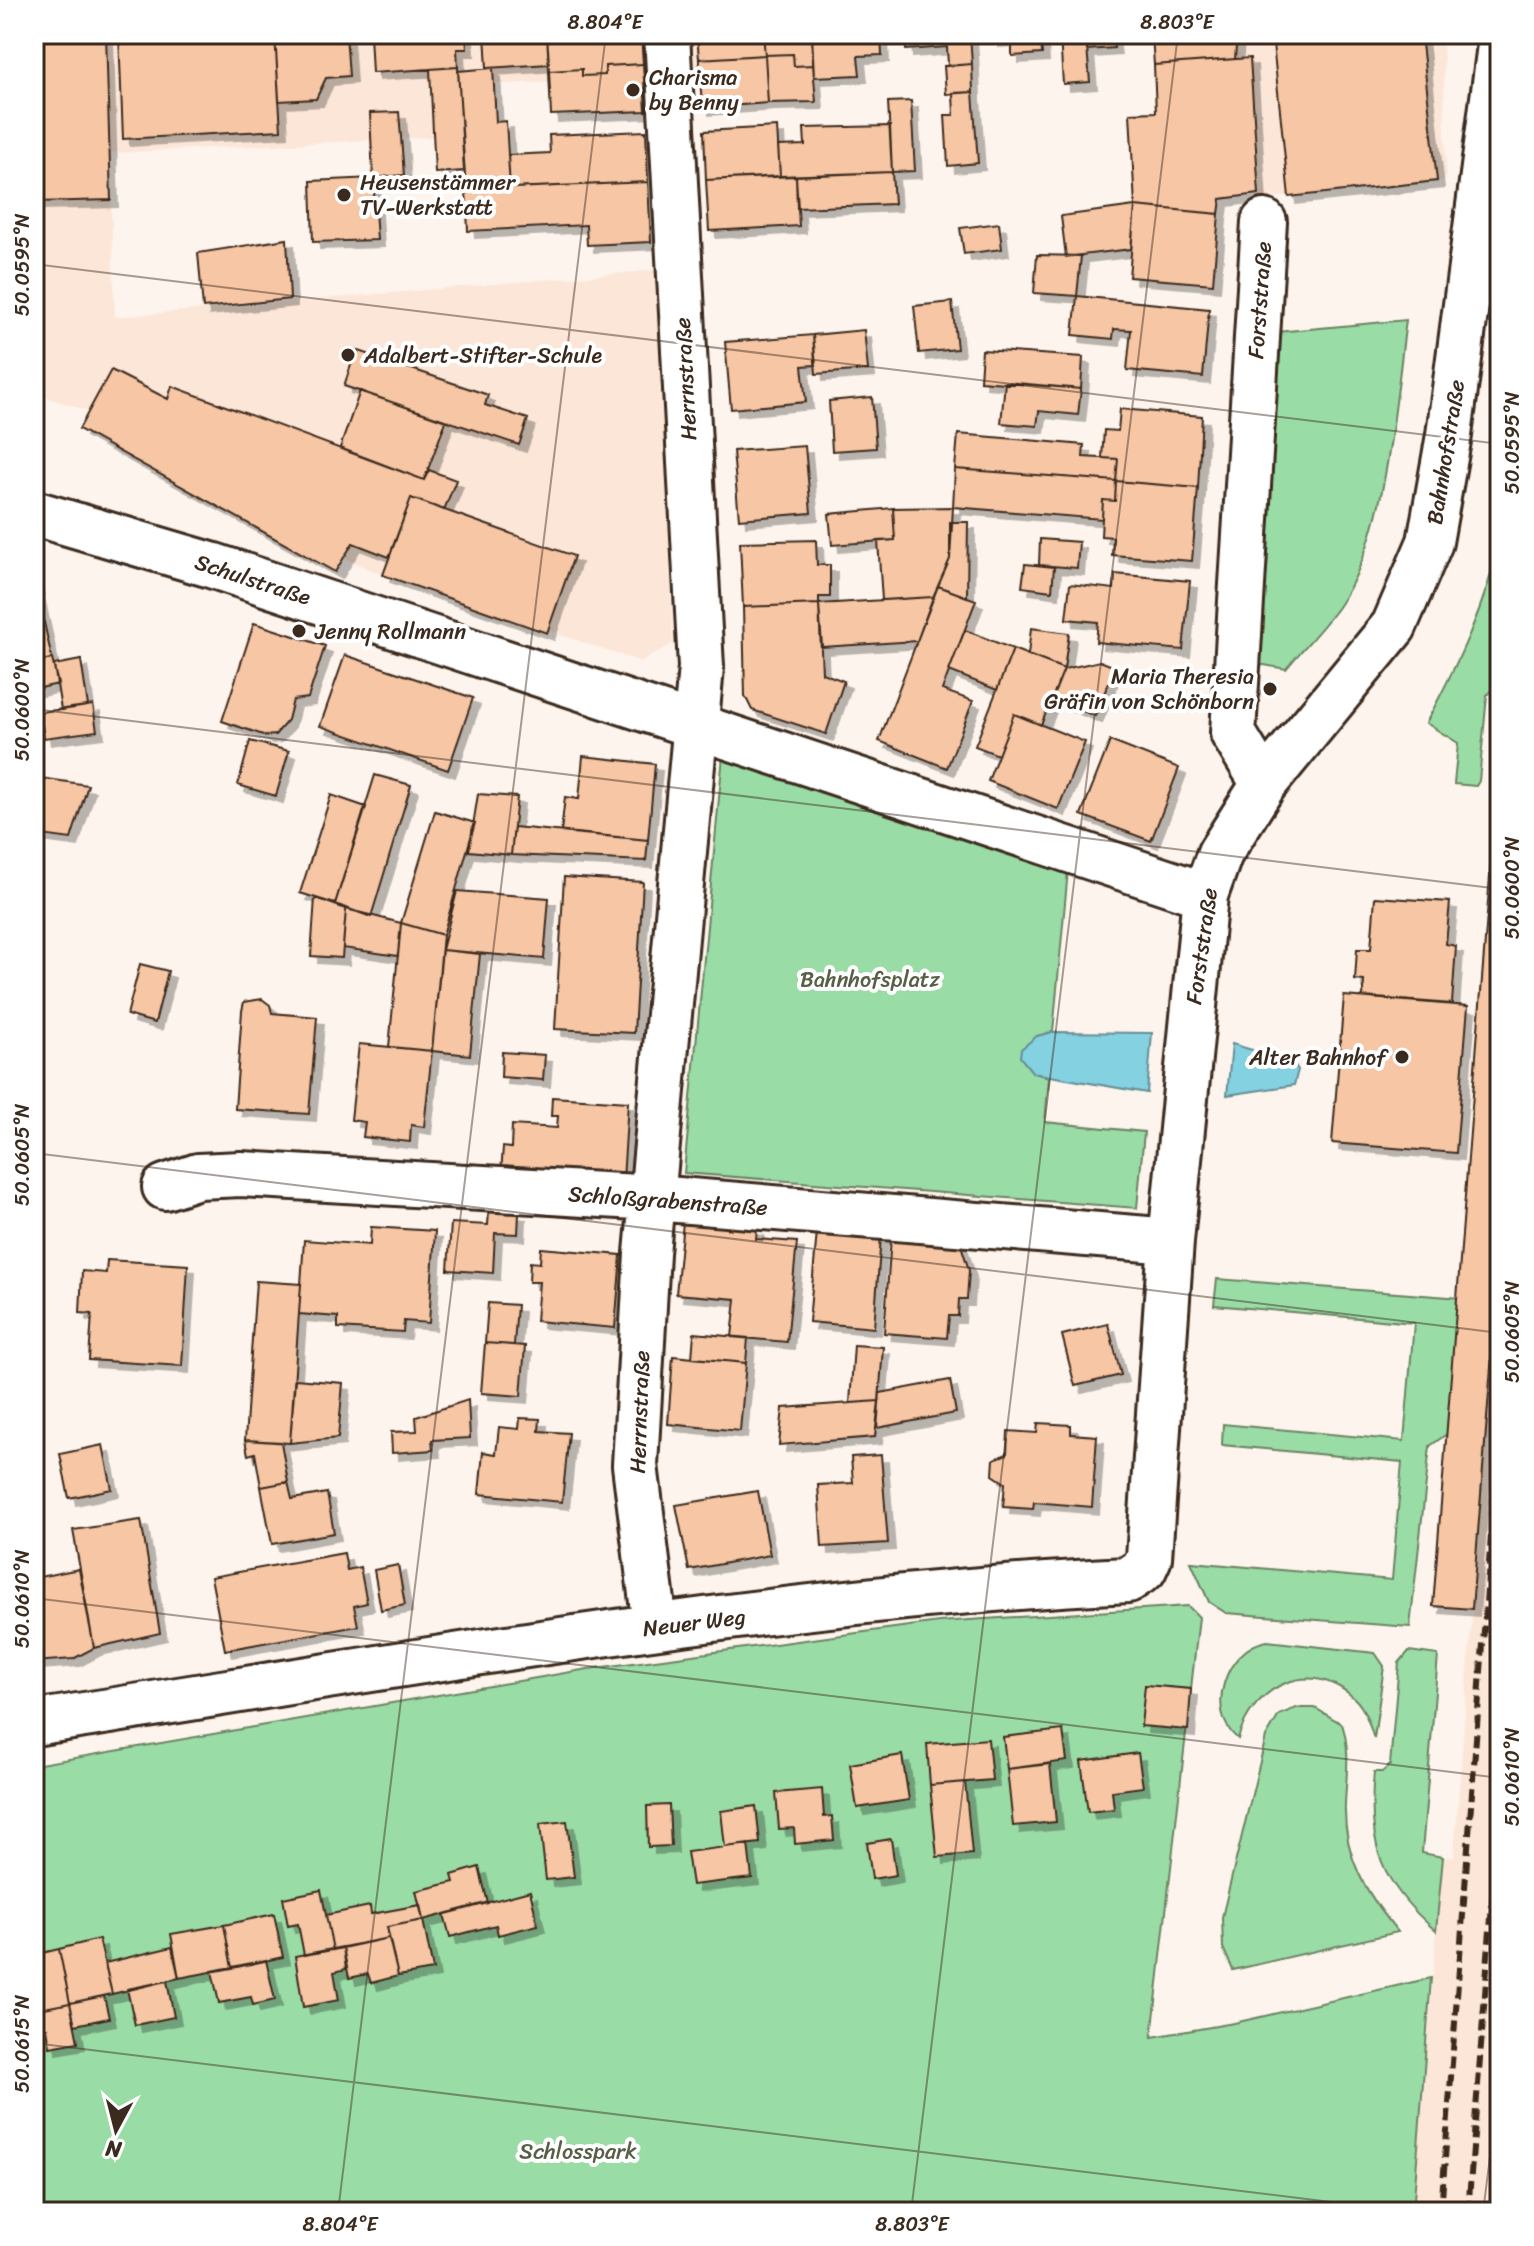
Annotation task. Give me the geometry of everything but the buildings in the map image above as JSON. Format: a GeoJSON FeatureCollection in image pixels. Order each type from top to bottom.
{"type":"FeatureCollection","features":[{"type":"Feature","properties":{"kind":"street","name":"Herrnstraße"},"geometry":{"type":"LineString","coordinates":[[667,34],[701,667],[699,725]]}},
{"type":"Feature","properties":{"kind":"street","name":"Bahnhofstraße"},"geometry":{"type":"LineString","coordinates":[[1264,784],[1394,626],[1430,542],[1449,435],[1498,57]]}},
{"type":"Feature","properties":{"kind":"street","name":"Forststraße"},"geometry":{"type":"LineString","coordinates":[[1162,1358],[1205,895],[1220,853],[1264,784],[1233,733],[1264,222]]}},
{"type":"Feature","properties":{"kind":"street","name":"Schulstraße"},"geometry":{"type":"LineString","coordinates":[[34,513],[211,565],[699,725]]}},
{"type":"Feature","properties":{"kind":"street"},"geometry":{"type":"LineString","coordinates":[[654,1198],[699,725],[1205,895]]}},
{"type":"Feature","properties":{"kind":"street","name":"Schloßgrabenstraße"},"geometry":{"type":"LineString","coordinates":[[165,1187],[198,1176],[241,1174],[654,1198],[1171,1241]]}},
{"type":"Feature","properties":{"kind":"street","name":"Herrnstraße"},"geometry":{"type":"LineString","coordinates":[[654,1198],[635,1465],[655,1626]]}},
{"type":"Feature","properties":{"kind":"street","name":"Neuer Weg"},"geometry":{"type":"LineString","coordinates":[[34,1723],[655,1626],[973,1588],[1128,1580],[1135,1577],[1149,1558],[1162,1358]]}},
{"type":"Feature","properties":{"kind":"shaded area","name":"Adalbert-Stifter-Schule"},"geometry":{"type":"Polygon","coordinates":[[[34,34],[697,34],[700,76],[447,86],[450,136],[109,153],[115,317],[658,270],[673,643],[641,662],[383,575],[344,558],[335,572],[79,429],[88,411],[34,393],[34,34]]]}},
{"type":"Feature","properties":{"kind":"shaded area"},"geometry":{"type":"Polygon","coordinates":[[[1152,34],[1443,34],[1446,180],[1261,199],[1250,58],[1154,65],[1152,34]]]}},
{"type":"Feature","properties":{"kind":"shaded area"},"geometry":{"type":"Polygon","coordinates":[[[1500,1245],[1500,2212],[1413,2212],[1443,1857],[1454,1857],[1500,1245]]]}},
{"type":"Feature","properties":{"kind":"green space"},"geometry":{"type":"Polygon","coordinates":[[[1406,320],[1386,469],[1368,545],[1355,578],[1332,615],[1286,669],[1258,664],[1277,332],[1406,320]]]}},
{"type":"Feature","properties":{"kind":"green space"},"geometry":{"type":"Polygon","coordinates":[[[1500,538],[1500,681],[1487,695],[1479,781],[1476,786],[1454,784],[1458,743],[1426,723],[1470,633],[1500,538]]]}},
{"type":"Feature","properties":{"kind":"green space","name":"Bahnhofsplatz"},"geometry":{"type":"Polygon","coordinates":[[[723,755],[1068,870],[1053,1032],[1037,1036],[1033,1073],[1049,1077],[1045,1122],[1144,1132],[1137,1208],[684,1173],[723,755]]]}},
{"type":"Feature","properties":{"kind":"green space"},"geometry":{"type":"Polygon","coordinates":[[[1217,1279],[1461,1298],[1451,1431],[1430,1446],[1410,1627],[1226,1613],[1209,1602],[1191,1562],[1392,1580],[1402,1462],[1222,1445],[1223,1424],[1404,1441],[1414,1323],[1214,1305],[1217,1279]]]}},
{"type":"Feature","properties":{"kind":"green space","name":"Schlosspark"},"geometry":{"type":"Polygon","coordinates":[[[1188,1606],[1199,1617],[1152,2037],[1234,2023],[1431,1978],[1413,2212],[34,2212],[34,1765],[588,1669],[939,1622],[1188,1606]]]}},
{"type":"Feature","properties":{"kind":"green space"},"geometry":{"type":"Polygon","coordinates":[[[1267,1641],[1375,1653],[1384,1666],[1374,1739],[1365,1713],[1355,1699],[1338,1686],[1321,1680],[1303,1679],[1286,1683],[1256,1704],[1245,1720],[1238,1739],[1222,1713],[1224,1682],[1240,1655],[1267,1641]]]}},
{"type":"Feature","properties":{"kind":"green space"},"geometry":{"type":"Polygon","coordinates":[[[1409,1651],[1438,1655],[1422,1853],[1443,1857],[1436,1931],[1390,1879],[1381,1860],[1373,1820],[1374,1772],[1382,1772],[1390,1765],[1399,1663],[1409,1651]]]}},
{"type":"Feature","properties":{"kind":"green space"},"geometry":{"type":"Polygon","coordinates":[[[1296,1708],[1315,1708],[1342,1724],[1347,1754],[1345,1823],[1352,1858],[1376,1903],[1398,1932],[1233,1970],[1223,1948],[1222,1917],[1266,1737],[1279,1715],[1296,1708]]]}},
{"type":"Feature","properties":{"kind":"water"},"geometry":{"type":"Polygon","coordinates":[[[1053,1032],[1152,1033],[1147,1093],[1033,1073],[1020,1057],[1021,1049],[1037,1036],[1053,1032]]]}},
{"type":"Feature","properties":{"kind":"water"},"geometry":{"type":"Polygon","coordinates":[[[1232,1044],[1293,1062],[1298,1070],[1294,1085],[1227,1095],[1232,1044]]]}},
{"type":"Feature","properties":{"kind":"railway"},"geometry":{"type":"LineString","coordinates":[[1441,2212],[1500,1414]]}},
{"type":"Feature","properties":{"kind":"railway"},"geometry":{"type":"LineString","coordinates":[[1468,2212],[1500,1802]]}},
{"type":"Feature","properties":{"kind":"place","name":"Charisma by Benny"},"geometry":{"type":"Point","coordinates":[633,90]}},
{"type":"Feature","properties":{"kind":"place","name":"Heusenstämmer TV-Werkstatt"},"geometry":{"type":"Point","coordinates":[344,195]}},
{"type":"Feature","properties":{"kind":"place","name":"Adalbert-Stifter-Schule"},"geometry":{"type":"Point","coordinates":[348,355]}},
{"type":"Feature","properties":{"kind":"place","name":"Jenny Rollmann"},"geometry":{"type":"Point","coordinates":[299,631]}},
{"type":"Feature","properties":{"kind":"place","name":"Maria Theresia Gräfin von Schönborn"},"geometry":{"type":"Point","coordinates":[1270,689]}},
{"type":"Feature","properties":{"kind":"place","name":"Alter Bahnhof"},"geometry":{"type":"Point","coordinates":[1402,1057]}}]}
